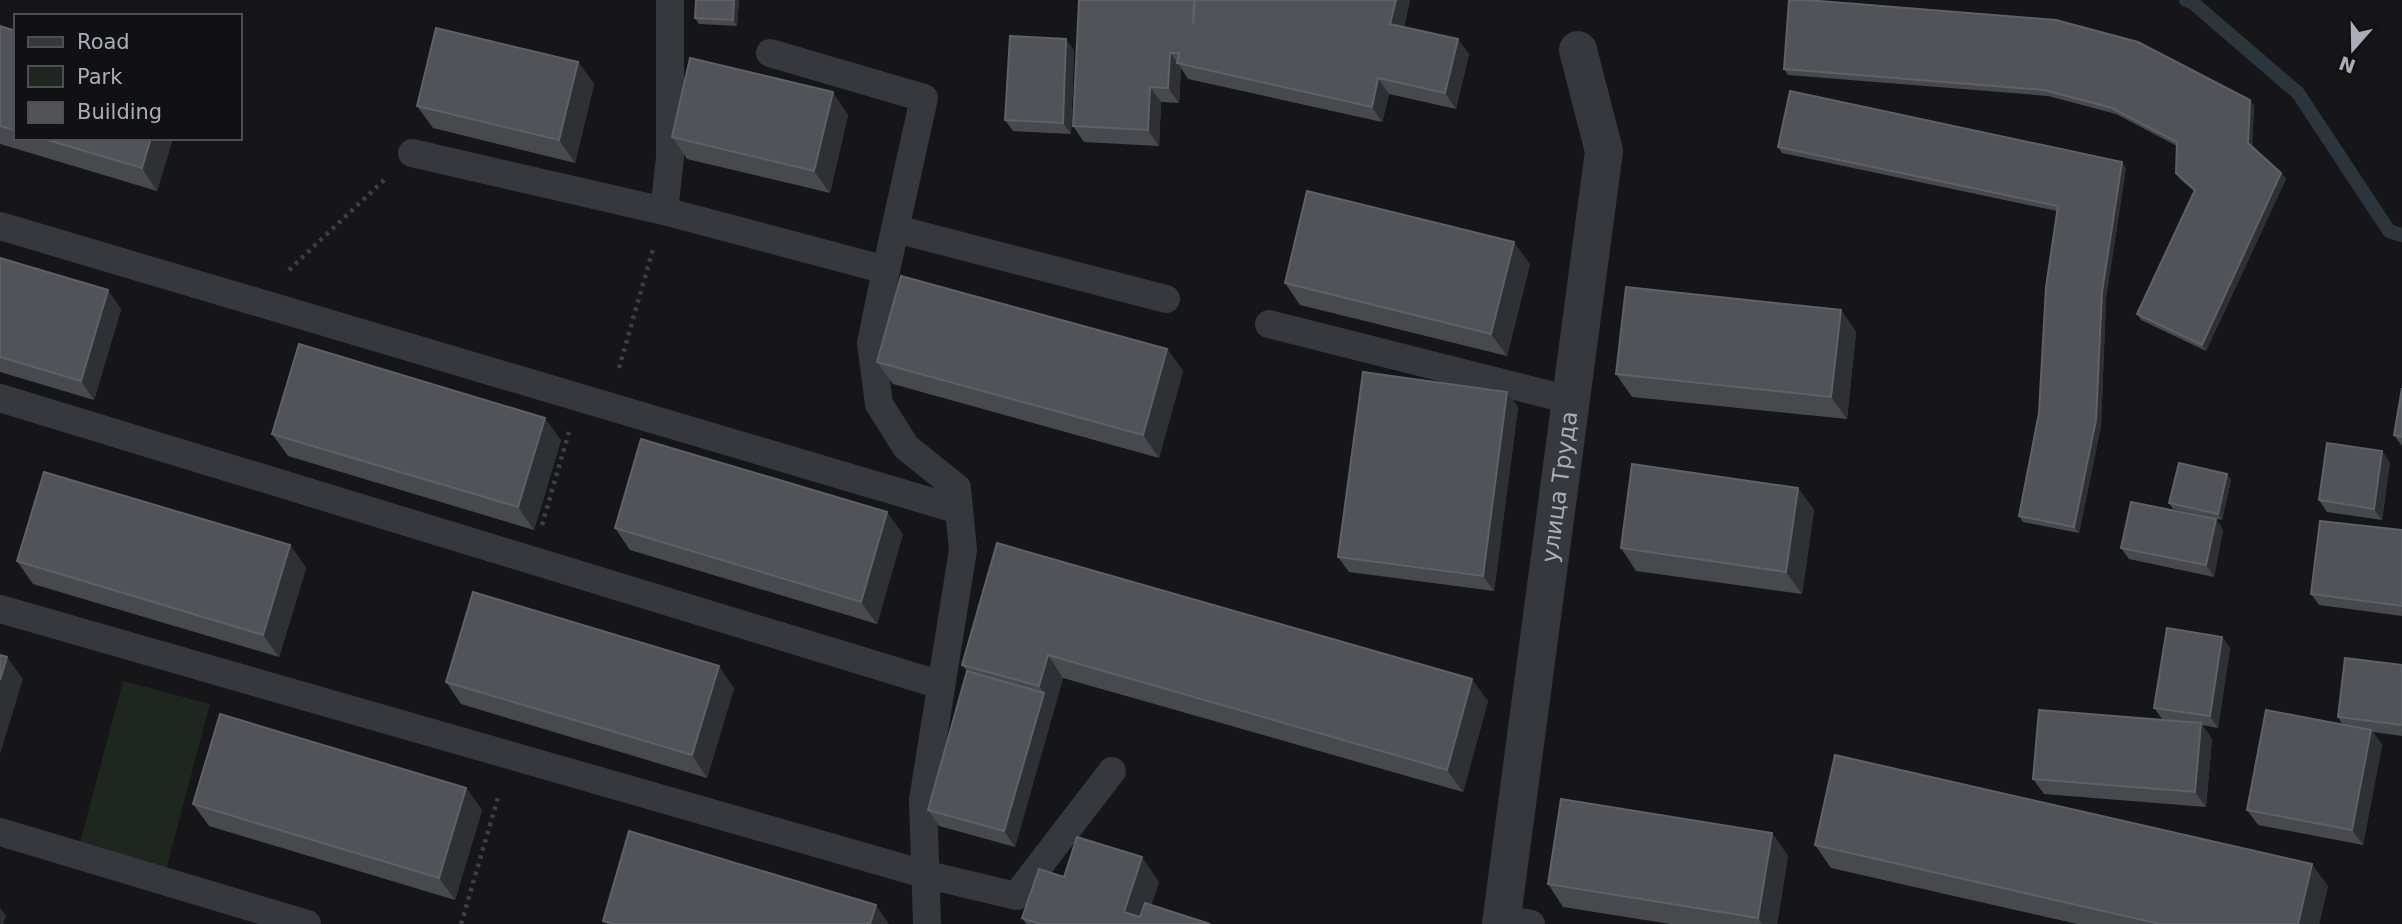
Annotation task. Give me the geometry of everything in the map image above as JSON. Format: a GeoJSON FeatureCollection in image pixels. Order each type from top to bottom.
{"type":"FeatureCollection","features":[{"type":"Feature","properties":{"kind":"street","name":"улица Труда"},"geometry":{"type":"LineString","coordinates":[[1511,922],[1570,400],[1604,151],[1578,50]]}},
{"type":"Feature","properties":{"kind":"lane"},"geometry":{"type":"LineString","coordinates":[[664,211],[670,158],[670,0]]}},
{"type":"Feature","properties":{"kind":"lane"},"geometry":{"type":"LineString","coordinates":[[770,54],[925,98],[871,343],[878,404],[906,447],[957,488],[963,550],[923,800],[927,924]]}},
{"type":"Feature","properties":{"kind":"lane"},"geometry":{"type":"LineString","coordinates":[[412,153],[664,211],[886,270]]}},
{"type":"Feature","properties":{"kind":"lane"},"geometry":{"type":"LineString","coordinates":[[0,226],[959,510]]}},
{"type":"Feature","properties":{"kind":"lane"},"geometry":{"type":"LineString","coordinates":[[896,229],[1167,299]]}},
{"type":"Feature","properties":{"kind":"lane"},"geometry":{"type":"LineString","coordinates":[[1269,324],[1570,400]]}},
{"type":"Feature","properties":{"kind":"lane"},"geometry":{"type":"LineString","coordinates":[[0,398],[941,685]]}},
{"type":"Feature","properties":{"kind":"lane"},"geometry":{"type":"LineString","coordinates":[[0,609],[924,874],[1016,896],[1112,771]]}},
{"type":"Feature","properties":{"kind":"lane"},"geometry":{"type":"LineString","coordinates":[[0,832],[307,924]]}},
{"type":"Feature","properties":{"kind":"path"},"geometry":{"type":"LineString","coordinates":[[255,302],[412,153]]}},
{"type":"Feature","properties":{"kind":"path"},"geometry":{"type":"LineString","coordinates":[[608,406],[664,211]]}},
{"type":"Feature","properties":{"kind":"path"},"geometry":{"type":"LineString","coordinates":[[532,560],[579,398]]}},
{"type":"Feature","properties":{"kind":"path"},"geometry":{"type":"LineString","coordinates":[[461,924],[510,756]]}},
{"type":"Feature","properties":{"kind":"green space"},"geometry":{"type":"Polygon","coordinates":[[[123,681],[210,704],[166,870],[79,846],[123,681]]]}},
{"type":"Feature","properties":{"kind":"building"},"geometry":{"type":"Polygon","coordinates":[[[696,0],[734,0],[733,20],[695,18],[696,0]]]}},
{"type":"Feature","properties":{"kind":"building"},"geometry":{"type":"Polygon","coordinates":[[[1079,0],[1194,0],[1193,24],[1195,0],[1396,0],[1390,24],[1458,39],[1445,93],[1378,78],[1372,107],[1177,63],[1179,53],[1170,53],[1168,88],[1150,87],[1148,130],[1073,126],[1079,0]]]}},
{"type":"Feature","properties":{"kind":"building"},"geometry":{"type":"Polygon","coordinates":[[[1789,0],[2056,20],[2138,42],[2250,100],[2248,143],[2281,173],[2202,345],[2137,314],[2195,190],[2176,173],[2177,142],[2112,108],[2044,90],[1784,69],[1789,0]]]}},
{"type":"Feature","properties":{"kind":"building"},"geometry":{"type":"Polygon","coordinates":[[[0,26],[14,30],[14,130],[0,126],[0,26]]]}},
{"type":"Feature","properties":{"kind":"building"},"geometry":{"type":"Polygon","coordinates":[[[436,28],[578,62],[559,140],[417,106],[436,28]]]}},
{"type":"Feature","properties":{"kind":"building"},"geometry":{"type":"Polygon","coordinates":[[[1010,36],[1066,39],[1063,123],[1005,120],[1010,36]]]}},
{"type":"Feature","properties":{"kind":"building"},"geometry":{"type":"Polygon","coordinates":[[[690,58],[833,92],[814,171],[672,137],[690,58]]]}},
{"type":"Feature","properties":{"kind":"building"},"geometry":{"type":"Polygon","coordinates":[[[1790,91],[2122,162],[2102,292],[2096,420],[2074,527],[2019,516],[2039,413],[2046,287],[2058,206],[1778,147],[1790,91]]]}},
{"type":"Feature","properties":{"kind":"building"},"geometry":{"type":"Polygon","coordinates":[[[48,140],[150,140],[142,168],[48,140]]]}},
{"type":"Feature","properties":{"kind":"building"},"geometry":{"type":"Polygon","coordinates":[[[1307,191],[1514,242],[1491,334],[1285,283],[1307,191]]]}},
{"type":"Feature","properties":{"kind":"building"},"geometry":{"type":"Polygon","coordinates":[[[0,258],[108,290],[81,381],[0,357],[0,258]]]}},
{"type":"Feature","properties":{"kind":"building"},"geometry":{"type":"Polygon","coordinates":[[[901,276],[1167,349],[1143,435],[877,362],[901,276]]]}},
{"type":"Feature","properties":{"kind":"building"},"geometry":{"type":"Polygon","coordinates":[[[1626,287],[1841,310],[1831,397],[1616,374],[1626,287]]]}},
{"type":"Feature","properties":{"kind":"building"},"geometry":{"type":"Polygon","coordinates":[[[299,344],[545,418],[518,507],[272,434],[299,344]]]}},
{"type":"Feature","properties":{"kind":"building"},"geometry":{"type":"Polygon","coordinates":[[[1363,372],[1507,392],[1483,576],[1338,557],[1363,372]]]}},
{"type":"Feature","properties":{"kind":"building"},"geometry":{"type":"Polygon","coordinates":[[[2402,388],[2402,437],[2394,435],[2402,388]]]}},
{"type":"Feature","properties":{"kind":"building"},"geometry":{"type":"Polygon","coordinates":[[[641,439],[887,512],[861,602],[615,528],[641,439]]]}},
{"type":"Feature","properties":{"kind":"building"},"geometry":{"type":"Polygon","coordinates":[[[2327,443],[2382,451],[2374,509],[2319,500],[2327,443]]]}},
{"type":"Feature","properties":{"kind":"building"},"geometry":{"type":"Polygon","coordinates":[[[2179,463],[2227,474],[2218,514],[2169,503],[2179,463]]]}},
{"type":"Feature","properties":{"kind":"building"},"geometry":{"type":"Polygon","coordinates":[[[1632,464],[1798,488],[1786,572],[1621,548],[1632,464]]]}},
{"type":"Feature","properties":{"kind":"building"},"geometry":{"type":"Polygon","coordinates":[[[44,472],[290,545],[263,635],[17,561],[44,472]]]}},
{"type":"Feature","properties":{"kind":"building"},"geometry":{"type":"Polygon","coordinates":[[[2131,502],[2216,519],[2206,565],[2121,548],[2131,502]]]}},
{"type":"Feature","properties":{"kind":"building"},"geometry":{"type":"Polygon","coordinates":[[[2320,521],[2402,530],[2402,606],[2311,594],[2320,521]]]}},
{"type":"Feature","properties":{"kind":"building"},"geometry":{"type":"Polygon","coordinates":[[[997,543],[1472,679],[1447,770],[1048,655],[1039,686],[962,665],[997,543]]]}},
{"type":"Feature","properties":{"kind":"building"},"geometry":{"type":"Polygon","coordinates":[[[473,592],[719,666],[692,755],[446,682],[473,592]]]}},
{"type":"Feature","properties":{"kind":"building"},"geometry":{"type":"Polygon","coordinates":[[[2167,628],[2222,637],[2210,716],[2154,708],[2167,628]]]}},
{"type":"Feature","properties":{"kind":"building"},"geometry":{"type":"Polygon","coordinates":[[[0,655],[7,657],[0,680],[0,655]]]}},
{"type":"Feature","properties":{"kind":"building"},"geometry":{"type":"Polygon","coordinates":[[[2345,658],[2402,665],[2402,725],[2338,717],[2345,658]]]}},
{"type":"Feature","properties":{"kind":"building"},"geometry":{"type":"Polygon","coordinates":[[[967,671],[1044,693],[1004,831],[928,810],[967,671]]]}},
{"type":"Feature","properties":{"kind":"building"},"geometry":{"type":"Polygon","coordinates":[[[2039,710],[2201,723],[2195,792],[2033,779],[2039,710]]]}},
{"type":"Feature","properties":{"kind":"building"},"geometry":{"type":"Polygon","coordinates":[[[2266,710],[2371,730],[2352,830],[2247,810],[2266,710]]]}},
{"type":"Feature","properties":{"kind":"building"},"geometry":{"type":"Polygon","coordinates":[[[220,714],[466,788],[439,878],[193,804],[220,714]]]}},
{"type":"Feature","properties":{"kind":"building"},"geometry":{"type":"Polygon","coordinates":[[[1835,755],[2312,864],[2298,924],[2160,924],[1815,845],[1835,755]]]}},
{"type":"Feature","properties":{"kind":"building"},"geometry":{"type":"Polygon","coordinates":[[[1561,799],[1772,833],[1758,918],[1548,884],[1561,799]]]}},
{"type":"Feature","properties":{"kind":"building"},"geometry":{"type":"Polygon","coordinates":[[[629,831],[876,905],[870,924],[613,924],[603,921],[629,831]]]}},
{"type":"Feature","properties":{"kind":"building"},"geometry":{"type":"Polygon","coordinates":[[[1077,837],[1142,857],[1124,912],[1140,917],[1145,903],[1210,924],[1040,924],[1022,918],[1039,869],[1064,877],[1077,837]]]}},
{"type":"Feature","properties":{"kind":"waterway"},"geometry":{"type":"LineString","coordinates":[[2186,0],[2192,2],[2298,93],[2389,231],[2402,235]]}}]}
